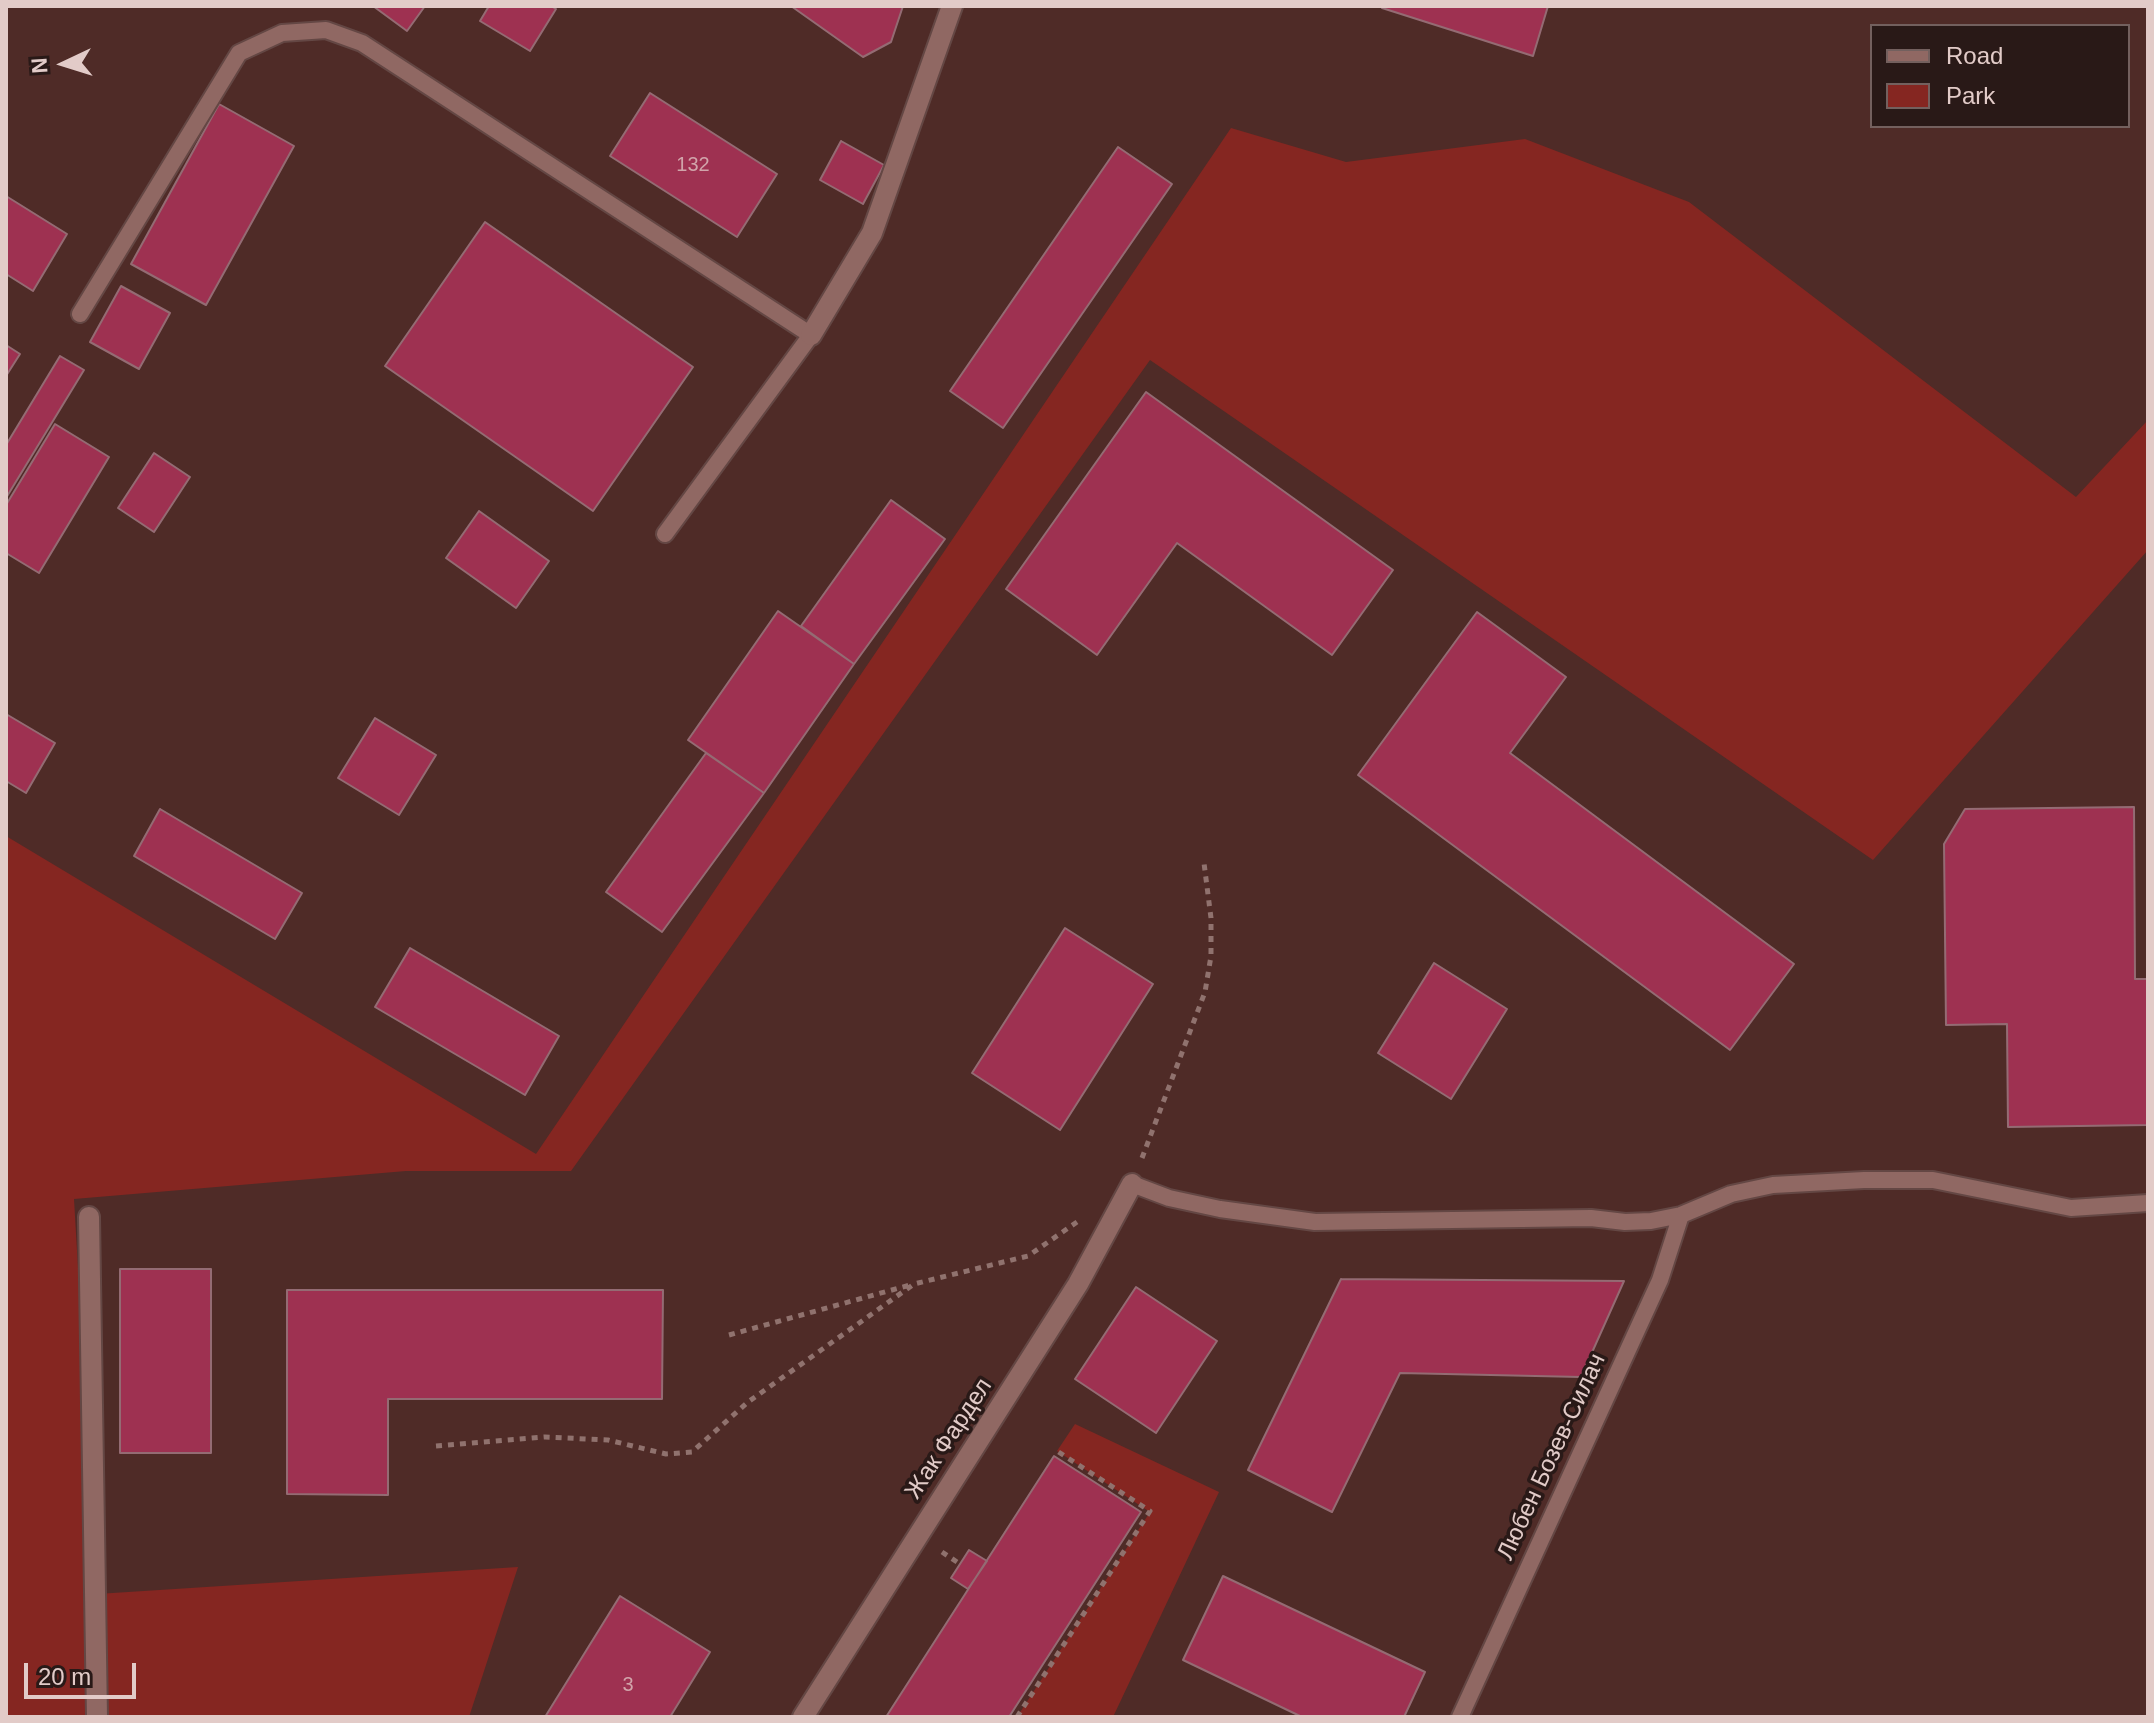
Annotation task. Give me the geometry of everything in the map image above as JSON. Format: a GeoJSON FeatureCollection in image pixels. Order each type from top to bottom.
{"type":"FeatureCollection","features":[{"type":"Feature","properties":{"kind":"street"},"geometry":{"type":"LineString","coordinates":[[811,335],[872,233],[952,6]]}},
{"type":"Feature","properties":{"kind":"street","name":"Жак Фардел"},"geometry":{"type":"LineString","coordinates":[[803,1717],[1078,1284],[1132,1184]]}},
{"type":"Feature","properties":{"kind":"street"},"geometry":{"type":"LineString","coordinates":[[89,1217],[97,1717]]}},
{"type":"Feature","properties":{"kind":"lane"},"geometry":{"type":"LineString","coordinates":[[80,314],[239,53],[282,33],[326,30],[362,43],[811,335],[665,534]]}},
{"type":"Feature","properties":{"kind":"lane"},"geometry":{"type":"LineString","coordinates":[[1132,1184],[1169,1198],[1220,1209],[1315,1222],[1591,1218],[1651,1221],[1681,1215],[1731,1194],[1773,1185],[1864,1180],[1933,1180],[2071,1208],[2148,1203]]}},
{"type":"Feature","properties":{"kind":"lane","name":"Любен Бозев-Силач"},"geometry":{"type":"LineString","coordinates":[[1460,1717],[1660,1280],[1681,1215]]}},
{"type":"Feature","properties":{"kind":"path"},"geometry":{"type":"LineString","coordinates":[[1132,1184],[1205,992],[1211,956],[1211,931],[1204,863]]}},
{"type":"Feature","properties":{"kind":"path"},"geometry":{"type":"LineString","coordinates":[[729,1335],[1028,1256],[1080,1220]]}},
{"type":"Feature","properties":{"kind":"path"},"geometry":{"type":"LineString","coordinates":[[436,1446],[545,1437],[608,1440],[666,1454],[692,1452],[748,1402],[914,1284]]}},
{"type":"Feature","properties":{"kind":"path"},"geometry":{"type":"LineString","coordinates":[[1017,1717],[1150,1511],[1057,1451]]}},
{"type":"Feature","properties":{"kind":"green space"},"geometry":{"type":"Polygon","coordinates":[[[1231,128],[1346,162],[1525,139],[1689,202],[2076,497],[2148,420],[2148,550],[1873,860],[1150,360],[571,1171],[406,1171],[74,1199],[97,1594],[518,1567],[469,1717],[6,1717],[6,836],[536,1154],[1231,128]]]}},
{"type":"Feature","properties":{"kind":"green space"},"geometry":{"type":"Polygon","coordinates":[[[1075,1424],[1219,1492],[1113,1717],[1017,1717],[1150,1512],[1057,1451],[1075,1424]]]}},
{"type":"Feature","properties":{"kind":"building"},"geometry":{"type":"Polygon","coordinates":[[[373,6],[425,6],[407,31],[373,6]]]}},
{"type":"Feature","properties":{"kind":"building"},"geometry":{"type":"Polygon","coordinates":[[[489,6],[551,6],[556,9],[530,51],[480,21],[489,6]]]}},
{"type":"Feature","properties":{"kind":"building"},"geometry":{"type":"Polygon","coordinates":[[[791,6],[903,6],[891,42],[863,57],[791,6]]]}},
{"type":"Feature","properties":{"kind":"building"},"geometry":{"type":"Polygon","coordinates":[[[1383,6],[1548,6],[1533,56],[1383,6]]]}},
{"type":"Feature","properties":{"kind":"building"},"geometry":{"type":"Polygon","coordinates":[[[650,93],[777,174],[737,237],[610,156],[650,93]]]}},
{"type":"Feature","properties":{"kind":"building"},"geometry":{"type":"Polygon","coordinates":[[[219,104],[294,146],[206,305],[131,264],[219,104]]]}},
{"type":"Feature","properties":{"kind":"building"},"geometry":{"type":"Polygon","coordinates":[[[841,141],[884,165],[863,204],[820,180],[841,141]]]}},
{"type":"Feature","properties":{"kind":"building"},"geometry":{"type":"Polygon","coordinates":[[[1118,147],[1172,184],[1003,428],[950,391],[1118,147]]]}},
{"type":"Feature","properties":{"kind":"building"},"geometry":{"type":"Polygon","coordinates":[[[6,196],[67,234],[33,291],[6,274],[6,196]]]}},
{"type":"Feature","properties":{"kind":"building"},"geometry":{"type":"Polygon","coordinates":[[[485,222],[693,367],[593,511],[385,366],[485,222]]]}},
{"type":"Feature","properties":{"kind":"building"},"geometry":{"type":"Polygon","coordinates":[[[121,286],[170,313],[139,369],[90,342],[121,286]]]}},
{"type":"Feature","properties":{"kind":"building"},"geometry":{"type":"Polygon","coordinates":[[[6,345],[20,354],[6,376],[6,345]]]}},
{"type":"Feature","properties":{"kind":"building"},"geometry":{"type":"Polygon","coordinates":[[[60,356],[84,370],[6,498],[6,445],[60,356]]]}},
{"type":"Feature","properties":{"kind":"building"},"geometry":{"type":"Polygon","coordinates":[[[1146,392],[1393,570],[1332,655],[1177,543],[1097,655],[1006,589],[1146,392]]]}},
{"type":"Feature","properties":{"kind":"building"},"geometry":{"type":"Polygon","coordinates":[[[55,424],[109,457],[39,573],[6,553],[6,505],[55,424]]]}},
{"type":"Feature","properties":{"kind":"building"},"geometry":{"type":"Polygon","coordinates":[[[154,453],[190,477],[154,532],[118,508],[154,453]]]}},
{"type":"Feature","properties":{"kind":"building"},"geometry":{"type":"Polygon","coordinates":[[[891,500],[945,539],[854,664],[801,626],[891,500]]]}},
{"type":"Feature","properties":{"kind":"building"},"geometry":{"type":"Polygon","coordinates":[[[479,511],[549,561],[516,608],[446,558],[479,511]]]}},
{"type":"Feature","properties":{"kind":"building"},"geometry":{"type":"Polygon","coordinates":[[[778,611],[854,664],[764,793],[688,740],[778,611]]]}},
{"type":"Feature","properties":{"kind":"building"},"geometry":{"type":"Polygon","coordinates":[[[1477,612],[1566,677],[1510,753],[1794,964],[1730,1050],[1358,775],[1477,612]]]}},
{"type":"Feature","properties":{"kind":"building"},"geometry":{"type":"Polygon","coordinates":[[[6,714],[55,743],[26,793],[6,781],[6,714]]]}},
{"type":"Feature","properties":{"kind":"building"},"geometry":{"type":"Polygon","coordinates":[[[375,718],[436,755],[399,815],[338,778],[375,718]]]}},
{"type":"Feature","properties":{"kind":"building"},"geometry":{"type":"Polygon","coordinates":[[[706,753],[764,793],[662,932],[606,892],[706,753]]]}},
{"type":"Feature","properties":{"kind":"building"},"geometry":{"type":"Polygon","coordinates":[[[2134,807],[2135,979],[2148,979],[2148,1125],[2008,1127],[2007,1024],[1946,1025],[1944,844],[1965,809],[2134,807]]]}},
{"type":"Feature","properties":{"kind":"building"},"geometry":{"type":"Polygon","coordinates":[[[160,809],[302,893],[275,939],[134,856],[160,809]]]}},
{"type":"Feature","properties":{"kind":"building"},"geometry":{"type":"Polygon","coordinates":[[[1065,928],[1153,984],[1060,1130],[972,1073],[1065,928]]]}},
{"type":"Feature","properties":{"kind":"building"},"geometry":{"type":"Polygon","coordinates":[[[410,948],[559,1036],[525,1095],[375,1007],[410,948]]]}},
{"type":"Feature","properties":{"kind":"building"},"geometry":{"type":"Polygon","coordinates":[[[1434,963],[1507,1009],[1451,1099],[1378,1053],[1434,963]]]}},
{"type":"Feature","properties":{"kind":"building"},"geometry":{"type":"Polygon","coordinates":[[[120,1269],[211,1269],[211,1453],[120,1453],[120,1269]]]}},
{"type":"Feature","properties":{"kind":"building"},"geometry":{"type":"Polygon","coordinates":[[[1341,1279],[1624,1281],[1581,1377],[1400,1373],[1332,1512],[1248,1470],[1341,1279]]]}},
{"type":"Feature","properties":{"kind":"building"},"geometry":{"type":"Polygon","coordinates":[[[1136,1287],[1217,1341],[1156,1433],[1075,1379],[1136,1287]]]}},
{"type":"Feature","properties":{"kind":"building"},"geometry":{"type":"Polygon","coordinates":[[[287,1290],[663,1290],[662,1399],[388,1399],[388,1495],[287,1494],[287,1290]]]}},
{"type":"Feature","properties":{"kind":"building"},"geometry":{"type":"Polygon","coordinates":[[[1054,1456],[1141,1512],[1009,1717],[886,1717],[1054,1456]]]}},
{"type":"Feature","properties":{"kind":"building"},"geometry":{"type":"Polygon","coordinates":[[[969,1550],[987,1561],[968,1589],[951,1578],[969,1550]]]}},
{"type":"Feature","properties":{"kind":"building"},"geometry":{"type":"Polygon","coordinates":[[[1223,1576],[1425,1672],[1404,1717],[1302,1717],[1183,1660],[1223,1576]]]}},
{"type":"Feature","properties":{"kind":"building"},"geometry":{"type":"Polygon","coordinates":[[[620,1596],[710,1652],[670,1717],[545,1717],[620,1596]]]}}]}
